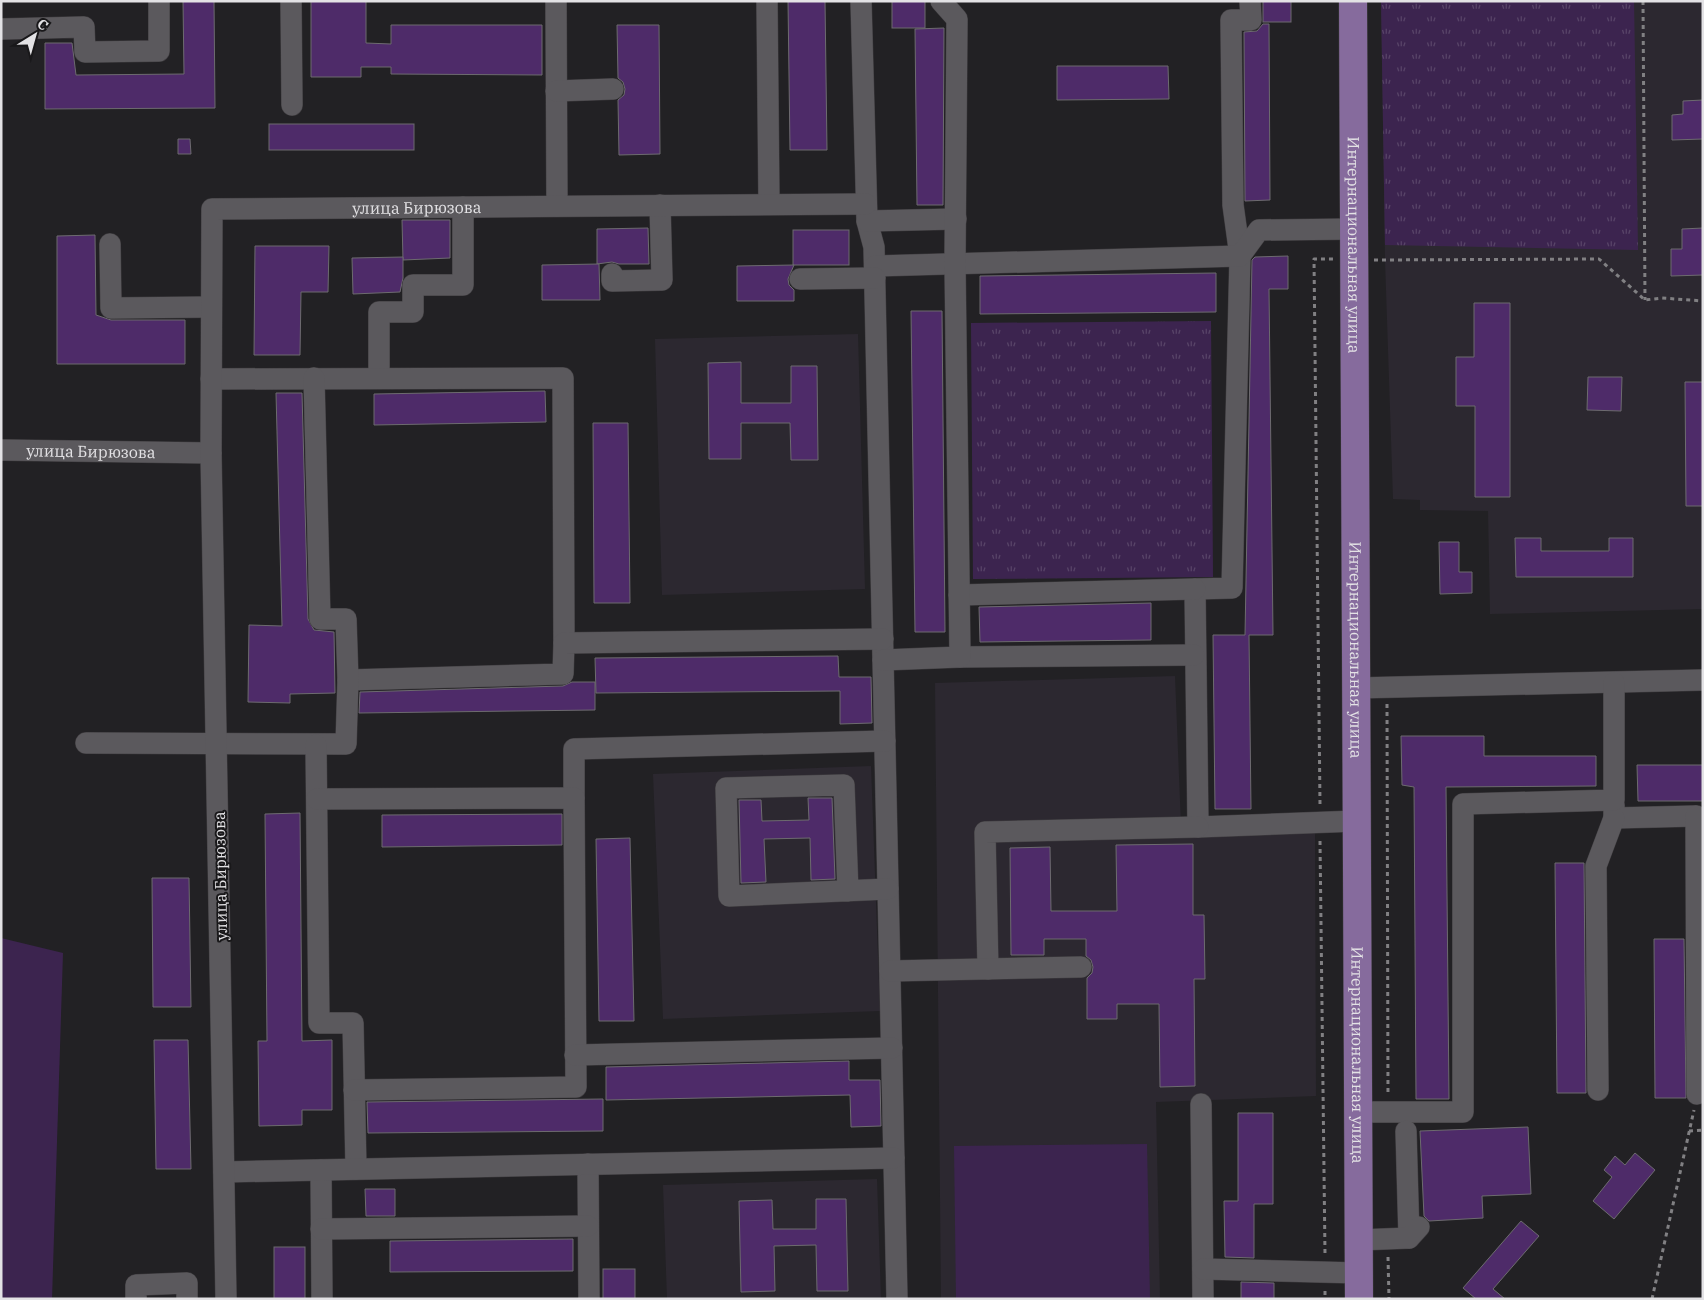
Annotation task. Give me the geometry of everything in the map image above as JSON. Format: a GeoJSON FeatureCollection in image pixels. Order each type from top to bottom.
{"type":"FeatureCollection","features":[{"type":"Feature","properties":{"kind":"main road","name":"Интернациональная улица"},"geometry":{"type":"LineString","coordinates":[[1353,1],[1359,1286]]}},
{"type":"Feature","properties":{"kind":"street"},"geometry":{"type":"LineString","coordinates":[[1,29],[84,27],[85,52],[159,51],[159,1]]}},
{"type":"Feature","properties":{"kind":"street"},"geometry":{"type":"LineString","coordinates":[[291,1],[292,105]]}},
{"type":"Feature","properties":{"kind":"street"},"geometry":{"type":"LineString","coordinates":[[556,1],[557,206]]}},
{"type":"Feature","properties":{"kind":"street"},"geometry":{"type":"LineString","coordinates":[[767,1],[769,204]]}},
{"type":"Feature","properties":{"kind":"street"},"geometry":{"type":"LineString","coordinates":[[861,1],[883,639],[897,1299]]}},
{"type":"Feature","properties":{"kind":"street"},"geometry":{"type":"LineString","coordinates":[[941,1],[957,19],[955,263],[960,657]]}},
{"type":"Feature","properties":{"kind":"street"},"geometry":{"type":"LineString","coordinates":[[959,595],[1232,588],[1240,256],[1233,205],[1231,20],[1250,20],[1250,1]]}},
{"type":"Feature","properties":{"kind":"street"},"geometry":{"type":"LineString","coordinates":[[556,92],[613,89]]}},
{"type":"Feature","properties":{"kind":"street","name":"улица Бирюзова"},"geometry":{"type":"LineString","coordinates":[[226,1299],[211,453],[212,209],[769,204],[956,219]]}},
{"type":"Feature","properties":{"kind":"street"},"geometry":{"type":"LineString","coordinates":[[612,282],[662,280],[660,205]]}},
{"type":"Feature","properties":{"kind":"street"},"geometry":{"type":"LineString","coordinates":[[379,378],[379,312],[414,312],[413,285],[463,285],[463,206]]}},
{"type":"Feature","properties":{"kind":"street"},"geometry":{"type":"LineString","coordinates":[[1240,256],[1259,230],[1354,229]]}},
{"type":"Feature","properties":{"kind":"street"},"geometry":{"type":"LineString","coordinates":[[110,244],[111,308],[211,307]]}},
{"type":"Feature","properties":{"kind":"street"},"geometry":{"type":"LineString","coordinates":[[800,279],[870,260],[955,263],[1240,256]]}},
{"type":"Feature","properties":{"kind":"street"},"geometry":{"type":"LineString","coordinates":[[86,743],[346,744],[348,680],[346,619],[320,619],[314,378]]}},
{"type":"Feature","properties":{"kind":"street"},"geometry":{"type":"LineString","coordinates":[[211,379],[563,378],[563,674],[348,680]]}},
{"type":"Feature","properties":{"kind":"street","name":"улица Бирюзова"},"geometry":{"type":"LineString","coordinates":[[1,450],[211,453]]}},
{"type":"Feature","properties":{"kind":"street"},"geometry":{"type":"LineString","coordinates":[[1195,589],[1194,655],[1198,827]]}},
{"type":"Feature","properties":{"kind":"street"},"geometry":{"type":"LineString","coordinates":[[564,643],[883,639]]}},
{"type":"Feature","properties":{"kind":"street"},"geometry":{"type":"LineString","coordinates":[[883,660],[960,657],[1194,655]]}},
{"type":"Feature","properties":{"kind":"street"},"geometry":{"type":"LineString","coordinates":[[1356,688],[1703,680]]}},
{"type":"Feature","properties":{"kind":"street"},"geometry":{"type":"LineString","coordinates":[[1598,1090],[1596,866],[1614,809],[1614,683]]}},
{"type":"Feature","properties":{"kind":"street"},"geometry":{"type":"LineString","coordinates":[[354,1090],[576,1087],[574,748],[885,740]]}},
{"type":"Feature","properties":{"kind":"street"},"geometry":{"type":"LineString","coordinates":[[316,745],[319,1023],[353,1023],[356,1169]]}},
{"type":"Feature","properties":{"kind":"street"},"geometry":{"type":"LineString","coordinates":[[848,890],[844,785],[726,788],[729,896],[888,889]]}},
{"type":"Feature","properties":{"kind":"street"},"geometry":{"type":"LineString","coordinates":[[317,799],[574,798]]}},
{"type":"Feature","properties":{"kind":"street"},"geometry":{"type":"LineString","coordinates":[[1358,1112],[1463,1112],[1463,804],[1614,809],[1699,819],[1697,1094]]}},
{"type":"Feature","properties":{"kind":"street"},"geometry":{"type":"LineString","coordinates":[[988,969],[985,832],[1357,821]]}},
{"type":"Feature","properties":{"kind":"street"},"geometry":{"type":"LineString","coordinates":[[890,971],[1081,967]]}},
{"type":"Feature","properties":{"kind":"street"},"geometry":{"type":"LineString","coordinates":[[575,1055],[892,1048]]}},
{"type":"Feature","properties":{"kind":"street"},"geometry":{"type":"LineString","coordinates":[[1201,1104],[1204,1299]]}},
{"type":"Feature","properties":{"kind":"street"},"geometry":{"type":"LineString","coordinates":[[1359,1240],[1406,1234],[1406,1131]]}},
{"type":"Feature","properties":{"kind":"street"},"geometry":{"type":"LineString","coordinates":[[224,1172],[894,1158]]}},
{"type":"Feature","properties":{"kind":"street"},"geometry":{"type":"LineString","coordinates":[[588,1164],[589,1299]]}},
{"type":"Feature","properties":{"kind":"street"},"geometry":{"type":"LineString","coordinates":[[321,1170],[322,1299]]}},
{"type":"Feature","properties":{"kind":"street"},"geometry":{"type":"LineString","coordinates":[[321,1229],[588,1226]]}},
{"type":"Feature","properties":{"kind":"street"},"geometry":{"type":"LineString","coordinates":[[1203,1269],[1325,1272],[1359,1286]]}},
{"type":"Feature","properties":{"kind":"street"},"geometry":{"type":"LineString","coordinates":[[136,1299],[136,1286],[187,1283],[187,1299]]}},
{"type":"Feature","properties":{"kind":"path"},"geometry":{"type":"LineString","coordinates":[[1643,1],[1645,300]]}},
{"type":"Feature","properties":{"kind":"path"},"geometry":{"type":"LineString","coordinates":[[1326,1299],[1314,259],[1598,259],[1645,300],[1662,298],[1703,301]]}},
{"type":"Feature","properties":{"kind":"path"},"geometry":{"type":"LineString","coordinates":[[1387,687],[1388,1112]]}},
{"type":"Feature","properties":{"kind":"path"},"geometry":{"type":"LineString","coordinates":[[1652,1299],[1697,1094]]}},
{"type":"Feature","properties":{"kind":"path"},"geometry":{"type":"LineString","coordinates":[[1689,1131],[1703,1130]]}},
{"type":"Feature","properties":{"kind":"path"},"geometry":{"type":"LineString","coordinates":[[1389,1299],[1406,1234]]}},
{"type":"Feature","properties":{"kind":"shaded area"},"geometry":{"type":"Polygon","coordinates":[[[1381,1],[1703,1],[1703,609],[1490,614],[1488,511],[1420,510],[1420,500],[1393,499],[1385,260],[1381,1]]]}},
{"type":"Feature","properties":{"kind":"shaded area"},"geometry":{"type":"Polygon","coordinates":[[[858,334],[865,589],[662,595],[655,339],[858,334]]]}},
{"type":"Feature","properties":{"kind":"shaded area"},"geometry":{"type":"Polygon","coordinates":[[[1175,676],[1181,826],[1315,827],[1316,1096],[1156,1102],[1160,1299],[941,1299],[935,683],[1175,676]]]}},
{"type":"Feature","properties":{"kind":"shaded area"},"geometry":{"type":"Polygon","coordinates":[[[871,766],[880,1011],[663,1019],[653,774],[871,766]]]}},
{"type":"Feature","properties":{"kind":"shaded area"},"geometry":{"type":"Polygon","coordinates":[[[877,1179],[881,1299],[667,1299],[663,1185],[877,1179]]]}},
{"type":"Feature","properties":{"kind":"green space"},"geometry":{"type":"Polygon","coordinates":[[[1381,1],[1634,1],[1638,250],[1385,245],[1381,1]]]}},
{"type":"Feature","properties":{"kind":"green space"},"geometry":{"type":"Polygon","coordinates":[[[1211,321],[1213,577],[973,579],[971,323],[1211,321]]]}},
{"type":"Feature","properties":{"kind":"green space"},"geometry":{"type":"Polygon","coordinates":[[[1,938],[63,953],[52,1299],[1,1299],[1,938]]]}},
{"type":"Feature","properties":{"kind":"green space"},"geometry":{"type":"Polygon","coordinates":[[[1147,1144],[1150,1299],[956,1299],[954,1146],[1147,1144]]]}},
{"type":"Feature","properties":{"kind":"building"},"geometry":{"type":"Polygon","coordinates":[[[183,1],[214,1],[215,108],[45,109],[45,43],[72,43],[76,75],[184,74],[183,1]]]}},
{"type":"Feature","properties":{"kind":"building"},"geometry":{"type":"Polygon","coordinates":[[[311,1],[366,1],[366,43],[391,44],[391,25],[542,25],[542,75],[391,74],[391,67],[361,67],[361,77],[311,77],[311,1]]]}},
{"type":"Feature","properties":{"kind":"building"},"geometry":{"type":"Polygon","coordinates":[[[788,1],[825,1],[827,150],[790,150],[788,1]]]}},
{"type":"Feature","properties":{"kind":"building"},"geometry":{"type":"Polygon","coordinates":[[[892,1],[925,1],[925,28],[892,28],[892,1]]]}},
{"type":"Feature","properties":{"kind":"building"},"geometry":{"type":"Polygon","coordinates":[[[1263,1],[1291,1],[1291,22],[1263,22],[1263,1]]]}},
{"type":"Feature","properties":{"kind":"building"},"geometry":{"type":"Polygon","coordinates":[[[1263,24],[1269,24],[1270,200],[1245,201],[1244,32],[1257,31],[1263,24]]]}},
{"type":"Feature","properties":{"kind":"building"},"geometry":{"type":"Polygon","coordinates":[[[617,25],[659,25],[660,154],[619,155],[618,100],[624,95],[625,89],[623,82],[618,78],[617,25]]]}},
{"type":"Feature","properties":{"kind":"building"},"geometry":{"type":"Polygon","coordinates":[[[944,28],[943,205],[917,205],[915,29],[944,28]]]}},
{"type":"Feature","properties":{"kind":"building"},"geometry":{"type":"Polygon","coordinates":[[[1057,66],[1168,66],[1169,99],[1057,100],[1057,66]]]}},
{"type":"Feature","properties":{"kind":"building"},"geometry":{"type":"Polygon","coordinates":[[[1703,100],[1703,139],[1672,140],[1672,115],[1683,114],[1683,101],[1703,100]]]}},
{"type":"Feature","properties":{"kind":"building"},"geometry":{"type":"Polygon","coordinates":[[[269,124],[414,124],[414,150],[269,150],[269,124]]]}},
{"type":"Feature","properties":{"kind":"building"},"geometry":{"type":"Polygon","coordinates":[[[178,139],[190,139],[191,154],[178,154],[178,139]]]}},
{"type":"Feature","properties":{"kind":"building"},"geometry":{"type":"Polygon","coordinates":[[[402,220],[450,220],[450,258],[403,260],[402,220]]]}},
{"type":"Feature","properties":{"kind":"building"},"geometry":{"type":"Polygon","coordinates":[[[648,228],[649,264],[619,264],[612,262],[597,264],[597,229],[648,228]]]}},
{"type":"Feature","properties":{"kind":"building"},"geometry":{"type":"Polygon","coordinates":[[[1703,228],[1703,275],[1671,276],[1671,249],[1682,249],[1682,229],[1703,228]]]}},
{"type":"Feature","properties":{"kind":"building"},"geometry":{"type":"Polygon","coordinates":[[[793,230],[849,230],[849,265],[793,265],[793,230]]]}},
{"type":"Feature","properties":{"kind":"building"},"geometry":{"type":"Polygon","coordinates":[[[95,235],[96,315],[111,320],[185,320],[185,364],[57,364],[57,236],[95,235]]]}},
{"type":"Feature","properties":{"kind":"building"},"geometry":{"type":"Polygon","coordinates":[[[255,246],[329,246],[328,292],[301,292],[300,355],[254,355],[255,246]]]}},
{"type":"Feature","properties":{"kind":"building"},"geometry":{"type":"Polygon","coordinates":[[[1288,256],[1288,289],[1269,289],[1273,635],[1249,635],[1251,809],[1215,809],[1213,635],[1245,635],[1252,260],[1255,257],[1288,256]]]}},
{"type":"Feature","properties":{"kind":"building"},"geometry":{"type":"Polygon","coordinates":[[[403,257],[403,278],[400,292],[353,294],[352,258],[403,257]]]}},
{"type":"Feature","properties":{"kind":"building"},"geometry":{"type":"Polygon","coordinates":[[[599,264],[600,300],[542,300],[542,265],[599,264]]]}},
{"type":"Feature","properties":{"kind":"building"},"geometry":{"type":"Polygon","coordinates":[[[794,265],[788,279],[789,285],[794,290],[794,301],[737,301],[737,266],[794,265]]]}},
{"type":"Feature","properties":{"kind":"building"},"geometry":{"type":"Polygon","coordinates":[[[1216,273],[1216,312],[980,314],[980,276],[1216,273]]]}},
{"type":"Feature","properties":{"kind":"building"},"geometry":{"type":"Polygon","coordinates":[[[1474,303],[1510,303],[1510,497],[1475,497],[1475,406],[1456,406],[1456,357],[1474,357],[1474,303]]]}},
{"type":"Feature","properties":{"kind":"building"},"geometry":{"type":"Polygon","coordinates":[[[911,311],[942,311],[945,632],[915,632],[911,311]]]}},
{"type":"Feature","properties":{"kind":"building"},"geometry":{"type":"Polygon","coordinates":[[[741,362],[741,403],[791,403],[791,366],[817,366],[818,460],[791,460],[790,423],[741,423],[741,459],[709,459],[708,363],[741,362]]]}},
{"type":"Feature","properties":{"kind":"building"},"geometry":{"type":"Polygon","coordinates":[[[1588,377],[1622,377],[1621,411],[1587,410],[1588,377]]]}},
{"type":"Feature","properties":{"kind":"building"},"geometry":{"type":"Polygon","coordinates":[[[1685,382],[1703,382],[1703,506],[1686,506],[1685,382]]]}},
{"type":"Feature","properties":{"kind":"building"},"geometry":{"type":"Polygon","coordinates":[[[545,391],[546,422],[374,425],[374,394],[545,391]]]}},
{"type":"Feature","properties":{"kind":"building"},"geometry":{"type":"Polygon","coordinates":[[[276,393],[302,393],[308,619],[314,630],[334,632],[335,693],[290,694],[290,703],[248,702],[249,625],[282,626],[276,393]]]}},
{"type":"Feature","properties":{"kind":"building"},"geometry":{"type":"Polygon","coordinates":[[[593,423],[628,423],[630,603],[594,603],[593,423]]]}},
{"type":"Feature","properties":{"kind":"building"},"geometry":{"type":"Polygon","coordinates":[[[1515,538],[1541,538],[1541,551],[1609,551],[1609,538],[1633,538],[1633,577],[1516,577],[1515,538]]]}},
{"type":"Feature","properties":{"kind":"building"},"geometry":{"type":"Polygon","coordinates":[[[1439,542],[1459,542],[1459,572],[1472,572],[1472,593],[1440,594],[1439,542]]]}},
{"type":"Feature","properties":{"kind":"building"},"geometry":{"type":"Polygon","coordinates":[[[1151,603],[1151,640],[980,642],[979,607],[1151,603]]]}},
{"type":"Feature","properties":{"kind":"building"},"geometry":{"type":"Polygon","coordinates":[[[838,656],[839,677],[871,677],[872,723],[840,724],[840,691],[596,693],[595,658],[838,656]]]}},
{"type":"Feature","properties":{"kind":"building"},"geometry":{"type":"Polygon","coordinates":[[[572,682],[595,682],[595,710],[359,713],[360,692],[563,686],[572,682]]]}},
{"type":"Feature","properties":{"kind":"building"},"geometry":{"type":"Polygon","coordinates":[[[1401,736],[1484,736],[1484,756],[1596,756],[1596,786],[1446,787],[1449,1099],[1416,1099],[1414,787],[1402,785],[1401,736]]]}},
{"type":"Feature","properties":{"kind":"building"},"geometry":{"type":"Polygon","coordinates":[[[1637,765],[1703,765],[1703,801],[1638,801],[1637,765]]]}},
{"type":"Feature","properties":{"kind":"building"},"geometry":{"type":"Polygon","coordinates":[[[808,798],[832,798],[835,879],[811,880],[810,838],[764,839],[766,882],[741,883],[739,800],[761,800],[762,821],[809,820],[808,798]]]}},
{"type":"Feature","properties":{"kind":"building"},"geometry":{"type":"Polygon","coordinates":[[[300,813],[302,1041],[332,1040],[332,1110],[302,1110],[302,1125],[259,1126],[258,1041],[267,1041],[265,814],[300,813]]]}},
{"type":"Feature","properties":{"kind":"building"},"geometry":{"type":"Polygon","coordinates":[[[562,814],[562,845],[382,847],[382,815],[562,814]]]}},
{"type":"Feature","properties":{"kind":"building"},"geometry":{"type":"Polygon","coordinates":[[[630,838],[634,1021],[599,1021],[596,839],[630,838]]]}},
{"type":"Feature","properties":{"kind":"building"},"geometry":{"type":"Polygon","coordinates":[[[1193,844],[1193,915],[1204,915],[1205,979],[1194,979],[1195,1086],[1160,1087],[1159,1004],[1117,1004],[1117,1019],[1087,1019],[1087,978],[1092,973],[1093,967],[1091,960],[1086,956],[1086,939],[1044,939],[1044,955],[1011,955],[1010,848],[1050,847],[1051,911],[1117,911],[1116,845],[1193,844]]]}},
{"type":"Feature","properties":{"kind":"building"},"geometry":{"type":"Polygon","coordinates":[[[1555,863],[1584,863],[1586,1093],[1557,1093],[1555,863]]]}},
{"type":"Feature","properties":{"kind":"building"},"geometry":{"type":"Polygon","coordinates":[[[152,878],[189,878],[191,1007],[153,1007],[152,878]]]}},
{"type":"Feature","properties":{"kind":"building"},"geometry":{"type":"Polygon","coordinates":[[[1654,939],[1684,939],[1686,1098],[1655,1098],[1654,939]]]}},
{"type":"Feature","properties":{"kind":"building"},"geometry":{"type":"Polygon","coordinates":[[[154,1040],[188,1040],[191,1169],[156,1169],[154,1040]]]}},
{"type":"Feature","properties":{"kind":"building"},"geometry":{"type":"Polygon","coordinates":[[[849,1061],[849,1080],[880,1080],[881,1126],[851,1127],[850,1095],[606,1100],[606,1067],[849,1061]]]}},
{"type":"Feature","properties":{"kind":"building"},"geometry":{"type":"Polygon","coordinates":[[[603,1099],[603,1131],[368,1133],[367,1102],[603,1099]]]}},
{"type":"Feature","properties":{"kind":"building"},"geometry":{"type":"Polygon","coordinates":[[[1238,1113],[1273,1113],[1273,1204],[1254,1204],[1254,1258],[1225,1257],[1224,1201],[1238,1201],[1238,1113]]]}},
{"type":"Feature","properties":{"kind":"building"},"geometry":{"type":"Polygon","coordinates":[[[1528,1127],[1531,1194],[1482,1196],[1483,1218],[1429,1221],[1424,1216],[1420,1131],[1528,1127]]]}},
{"type":"Feature","properties":{"kind":"building"},"geometry":{"type":"Polygon","coordinates":[[[1635,1153],[1655,1170],[1614,1219],[1593,1201],[1612,1177],[1604,1170],[1615,1156],[1625,1165],[1635,1153]]]}},
{"type":"Feature","properties":{"kind":"building"},"geometry":{"type":"Polygon","coordinates":[[[365,1189],[395,1189],[395,1216],[366,1216],[365,1189]]]}},
{"type":"Feature","properties":{"kind":"building"},"geometry":{"type":"Polygon","coordinates":[[[816,1199],[846,1199],[848,1291],[817,1291],[816,1245],[774,1246],[775,1291],[741,1292],[739,1201],[772,1200],[773,1229],[816,1229],[816,1199]]]}},
{"type":"Feature","properties":{"kind":"building"},"geometry":{"type":"Polygon","coordinates":[[[1521,1221],[1539,1236],[1493,1289],[1505,1299],[1476,1299],[1463,1288],[1521,1221]]]}},
{"type":"Feature","properties":{"kind":"building"},"geometry":{"type":"Polygon","coordinates":[[[573,1239],[573,1271],[390,1272],[390,1241],[573,1239]]]}},
{"type":"Feature","properties":{"kind":"building"},"geometry":{"type":"Polygon","coordinates":[[[274,1247],[305,1247],[305,1299],[274,1299],[274,1247]]]}},
{"type":"Feature","properties":{"kind":"building"},"geometry":{"type":"Polygon","coordinates":[[[603,1269],[635,1269],[635,1299],[603,1299],[603,1269]]]}},
{"type":"Feature","properties":{"kind":"building"},"geometry":{"type":"Polygon","coordinates":[[[1241,1282],[1274,1283],[1274,1299],[1241,1299],[1241,1282]]]}}]}
